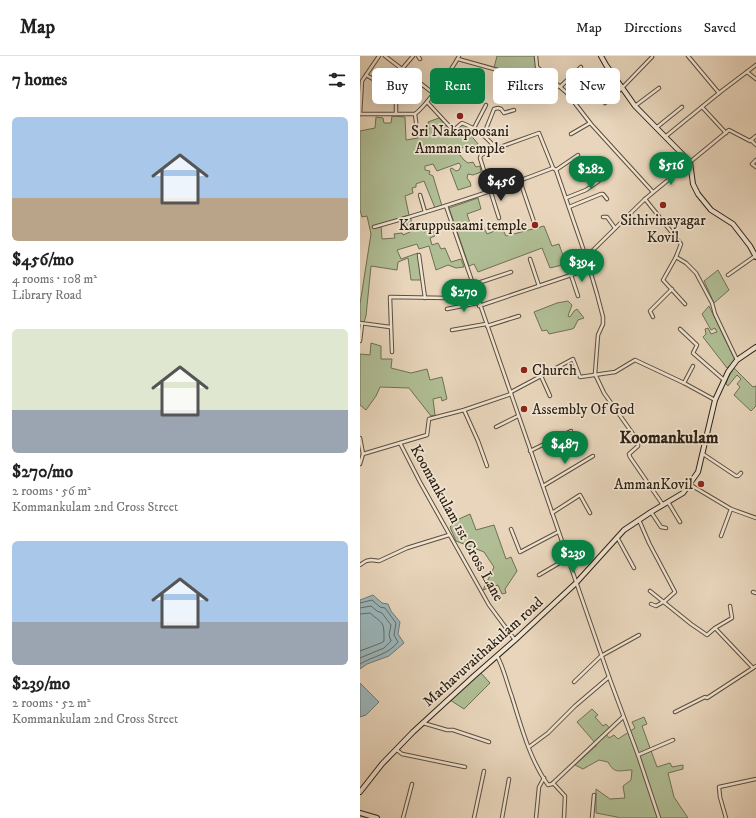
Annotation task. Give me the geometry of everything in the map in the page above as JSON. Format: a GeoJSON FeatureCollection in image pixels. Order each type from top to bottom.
{"type":"FeatureCollection","features":[{"type":"Feature","properties":{"kind":"street"},"geometry":{"type":"LineString","coordinates":[[379,56],[362,81],[360,92],[360,114],[415,114],[430,98]]}},
{"type":"Feature","properties":{"kind":"street"},"geometry":{"type":"LineString","coordinates":[[385,56],[401,68]]}},
{"type":"Feature","properties":{"kind":"street"},"geometry":{"type":"LineString","coordinates":[[403,68],[413,56]]}},
{"type":"Feature","properties":{"kind":"street"},"geometry":{"type":"LineString","coordinates":[[536,56],[538,68]]}},
{"type":"Feature","properties":{"kind":"street"},"geometry":{"type":"LineString","coordinates":[[601,56],[636,106],[664,137],[690,162],[693,184],[698,194],[711,210],[733,224],[756,256],[728,275]]}},
{"type":"Feature","properties":{"kind":"street"},"geometry":{"type":"LineString","coordinates":[[688,56],[718,93]]}},
{"type":"Feature","properties":{"kind":"street"},"geometry":{"type":"LineString","coordinates":[[451,68],[458,57],[493,68]]}},
{"type":"Feature","properties":{"kind":"street"},"geometry":{"type":"LineString","coordinates":[[622,88],[652,57]]}},
{"type":"Feature","properties":{"kind":"street"},"geometry":{"type":"LineString","coordinates":[[664,137],[718,93],[756,65]]}},
{"type":"Feature","properties":{"kind":"street"},"geometry":{"type":"LineString","coordinates":[[581,67],[560,87],[567,93],[590,123],[653,192]]}},
{"type":"Feature","properties":{"kind":"street"},"geometry":{"type":"LineString","coordinates":[[747,72],[756,79]]}},
{"type":"Feature","properties":{"kind":"street"},"geometry":{"type":"LineString","coordinates":[[366,76],[372,79]]}},
{"type":"Feature","properties":{"kind":"street"},"geometry":{"type":"LineString","coordinates":[[422,85],[430,91]]}},
{"type":"Feature","properties":{"kind":"street"},"geometry":{"type":"LineString","coordinates":[[636,106],[659,88]]}},
{"type":"Feature","properties":{"kind":"street"},"geometry":{"type":"LineString","coordinates":[[427,102],[452,129],[455,129],[462,123],[484,134],[494,146],[492,150]]}},
{"type":"Feature","properties":{"kind":"street"},"geometry":{"type":"LineString","coordinates":[[396,104],[396,114]]}},
{"type":"Feature","properties":{"kind":"street"},"geometry":{"type":"LineString","coordinates":[[474,128],[486,105]]}},
{"type":"Feature","properties":{"kind":"street"},"geometry":{"type":"LineString","coordinates":[[656,128],[682,107]]}},
{"type":"Feature","properties":{"kind":"street"},"geometry":{"type":"LineString","coordinates":[[702,107],[726,133]]}},
{"type":"Feature","properties":{"kind":"street"},"geometry":{"type":"LineString","coordinates":[[484,134],[494,109],[501,109],[504,113],[514,110]]}},
{"type":"Feature","properties":{"kind":"street"},"geometry":{"type":"LineString","coordinates":[[415,114],[417,130]]}},
{"type":"Feature","properties":{"kind":"street"},"geometry":{"type":"LineString","coordinates":[[571,134],[590,123]]}},
{"type":"Feature","properties":{"kind":"street"},"geometry":{"type":"LineString","coordinates":[[586,257],[645,199],[729,130],[750,141],[751,140],[756,145]]}},
{"type":"Feature","properties":{"kind":"street"},"geometry":{"type":"LineString","coordinates":[[499,218],[480,158],[481,155],[539,133],[553,168],[556,170],[566,198],[586,257],[603,317],[603,324],[598,335],[595,374],[604,393],[638,441],[638,446],[630,454],[630,457],[663,504]]}},
{"type":"Feature","properties":{"kind":"street"},"geometry":{"type":"LineString","coordinates":[[751,140],[756,136]]}},
{"type":"Feature","properties":{"kind":"street"},"geometry":{"type":"LineString","coordinates":[[556,170],[578,155]]}},
{"type":"Feature","properties":{"kind":"street"},"geometry":{"type":"LineString","coordinates":[[756,160],[752,164],[756,167]]}},
{"type":"Feature","properties":{"kind":"street"},"geometry":{"type":"LineString","coordinates":[[374,227],[446,206],[520,181],[553,168]]}},
{"type":"Feature","properties":{"kind":"street"},"geometry":{"type":"LineString","coordinates":[[520,181],[534,222]]}},
{"type":"Feature","properties":{"kind":"street"},"geometry":{"type":"LineString","coordinates":[[566,198],[586,190],[599,181]]}},
{"type":"Feature","properties":{"kind":"street"},"geometry":{"type":"LineString","coordinates":[[569,207],[601,194],[603,194],[607,199]]}},
{"type":"Feature","properties":{"kind":"street"},"geometry":{"type":"LineString","coordinates":[[420,196],[425,212]]}},
{"type":"Feature","properties":{"kind":"street"},"geometry":{"type":"LineString","coordinates":[[645,199],[680,244],[676,257],[663,280],[685,304]]}},
{"type":"Feature","properties":{"kind":"street"},"geometry":{"type":"LineString","coordinates":[[446,206],[608,677],[638,755],[658,818]]}},
{"type":"Feature","properties":{"kind":"street"},"geometry":{"type":"LineString","coordinates":[[603,217],[608,217],[615,228]]}},
{"type":"Feature","properties":{"kind":"street"},"geometry":{"type":"LineString","coordinates":[[419,255],[424,298]]}},
{"type":"Feature","properties":{"kind":"street"},"geometry":{"type":"LineString","coordinates":[[676,257],[686,263],[696,273],[712,303],[714,314],[737,360]]}},
{"type":"Feature","properties":{"kind":"street"},"geometry":{"type":"LineString","coordinates":[[530,259],[539,286]]}},
{"type":"Feature","properties":{"kind":"street"},"geometry":{"type":"LineString","coordinates":[[447,309],[479,305],[589,269]]}},
{"type":"Feature","properties":{"kind":"street"},"geometry":{"type":"LineString","coordinates":[[472,285],[511,272]]}},
{"type":"Feature","properties":{"kind":"street"},"geometry":{"type":"LineString","coordinates":[[571,275],[578,296]]}},
{"type":"Feature","properties":{"kind":"street"},"geometry":{"type":"LineString","coordinates":[[653,317],[650,311],[672,289]]}},
{"type":"Feature","properties":{"kind":"street"},"geometry":{"type":"LineString","coordinates":[[392,352],[390,297],[447,298],[476,295]]}},
{"type":"Feature","properties":{"kind":"street"},"geometry":{"type":"LineString","coordinates":[[452,330],[486,325],[519,316]]}},
{"type":"Feature","properties":{"kind":"street"},"geometry":{"type":"LineString","coordinates":[[360,342],[361,324],[390,327]]}},
{"type":"Feature","properties":{"kind":"street"},"geometry":{"type":"LineString","coordinates":[[680,329],[697,345],[693,353],[724,380]]}},
{"type":"Feature","properties":{"kind":"street","name":"Mathavuvaithakulam road"},"geometry":{"type":"LineString","coordinates":[[360,792],[382,764],[423,723],[576,583],[624,530],[663,504],[683,494],[698,472],[715,400],[724,380],[737,360],[756,347]]}},
{"type":"Feature","properties":{"kind":"street","name":"Koomankulam 1st Cross Lane"},"geometry":{"type":"LineString","coordinates":[[515,640],[489,604],[449,535],[400,443],[427,435],[429,419],[464,410],[511,393],[573,359],[580,377],[595,374]]}},
{"type":"Feature","properties":{"kind":"street"},"geometry":{"type":"LineString","coordinates":[[595,374],[615,372],[635,360],[684,383],[715,400]]}},
{"type":"Feature","properties":{"kind":"street"},"geometry":{"type":"LineString","coordinates":[[684,383],[693,366]]}},
{"type":"Feature","properties":{"kind":"street"},"geometry":{"type":"LineString","coordinates":[[540,376],[550,396]]}},
{"type":"Feature","properties":{"kind":"street"},"geometry":{"type":"LineString","coordinates":[[464,410],[487,466]]}},
{"type":"Feature","properties":{"kind":"street"},"geometry":{"type":"LineString","coordinates":[[496,427],[518,416]]}},
{"type":"Feature","properties":{"kind":"street"},"geometry":{"type":"LineString","coordinates":[[530,451],[571,431]]}},
{"type":"Feature","properties":{"kind":"street"},"geometry":{"type":"LineString","coordinates":[[360,438],[362,454],[360,464]]}},
{"type":"Feature","properties":{"kind":"street"},"geometry":{"type":"LineString","coordinates":[[362,454],[400,443]]}},
{"type":"Feature","properties":{"kind":"street"},"geometry":{"type":"LineString","coordinates":[[703,454],[736,476],[741,473]]}},
{"type":"Feature","properties":{"kind":"street"},"geometry":{"type":"LineString","coordinates":[[543,486],[593,456]]}},
{"type":"Feature","properties":{"kind":"street"},"geometry":{"type":"LineString","coordinates":[[689,484],[731,510],[756,518]]}},
{"type":"Feature","properties":{"kind":"street"},"geometry":{"type":"LineString","coordinates":[[552,513],[580,495],[590,513]]}},
{"type":"Feature","properties":{"kind":"street"},"geometry":{"type":"LineString","coordinates":[[668,502],[680,522]]}},
{"type":"Feature","properties":{"kind":"street"},"geometry":{"type":"LineString","coordinates":[[721,536],[731,510]]}},
{"type":"Feature","properties":{"kind":"street"},"geometry":{"type":"LineString","coordinates":[[651,512],[661,527],[666,528]]}},
{"type":"Feature","properties":{"kind":"street"},"geometry":{"type":"LineString","coordinates":[[639,520],[675,592],[656,606],[651,604]]}},
{"type":"Feature","properties":{"kind":"street"},"geometry":{"type":"LineString","coordinates":[[511,529],[520,552],[558,532]]}},
{"type":"Feature","properties":{"kind":"street"},"geometry":{"type":"LineString","coordinates":[[360,565],[366,561],[379,561],[407,548],[449,535]]}},
{"type":"Feature","properties":{"kind":"street"},"geometry":{"type":"LineString","coordinates":[[617,537],[634,568]]}},
{"type":"Feature","properties":{"kind":"street"},"geometry":{"type":"LineString","coordinates":[[539,575],[568,558]]}},
{"type":"Feature","properties":{"kind":"street"},"geometry":{"type":"LineString","coordinates":[[650,591],[707,635],[715,628],[732,618],[730,606]]}},
{"type":"Feature","properties":{"kind":"street"},"geometry":{"type":"LineString","coordinates":[[675,712],[705,697],[707,698],[754,667],[715,628]]}},
{"type":"Feature","properties":{"kind":"street"},"geometry":{"type":"LineString","coordinates":[[574,682],[602,656],[638,635]]}},
{"type":"Feature","properties":{"kind":"street"},"geometry":{"type":"LineString","coordinates":[[497,656],[529,747],[548,785],[554,783],[623,717]]}},
{"type":"Feature","properties":{"kind":"street"},"geometry":{"type":"LineString","coordinates":[[529,747],[548,733],[575,706],[608,677]]}},
{"type":"Feature","properties":{"kind":"street"},"geometry":{"type":"LineString","coordinates":[[423,723],[447,730],[453,730],[489,742]]}},
{"type":"Feature","properties":{"kind":"street"},"geometry":{"type":"LineString","coordinates":[[638,755],[673,740]]}},
{"type":"Feature","properties":{"kind":"street"},"geometry":{"type":"LineString","coordinates":[[397,750],[402,754],[465,767]]}},
{"type":"Feature","properties":{"kind":"street"},"geometry":{"type":"LineString","coordinates":[[474,818],[484,771]]}},
{"type":"Feature","properties":{"kind":"street"},"geometry":{"type":"LineString","coordinates":[[502,818],[509,778]]}},
{"type":"Feature","properties":{"kind":"street"},"geometry":{"type":"LineString","coordinates":[[536,818],[539,787],[544,778]]}},
{"type":"Feature","properties":{"kind":"street"},"geometry":{"type":"LineString","coordinates":[[726,818],[720,797],[719,787],[756,779]]}},
{"type":"Feature","properties":{"kind":"street"},"geometry":{"type":"LineString","coordinates":[[554,783],[566,796],[564,818]]}},
{"type":"Feature","properties":{"kind":"street"},"geometry":{"type":"LineString","coordinates":[[403,818],[412,784]]}},
{"type":"Feature","properties":{"kind":"street"},"geometry":{"type":"LineString","coordinates":[[592,818],[594,795]]}},
{"type":"Feature","properties":{"kind":"street"},"geometry":{"type":"LineString","coordinates":[[360,812],[376,818]]}},
{"type":"Feature","properties":{"kind":"green space"},"geometry":{"type":"Polygon","coordinates":[[[497,56],[535,56],[536,68],[494,68],[497,56]]]}},
{"type":"Feature","properties":{"kind":"green space"},"geometry":{"type":"Polygon","coordinates":[[[392,116],[405,117],[406,140],[418,138],[417,131],[429,129],[428,122],[439,118],[452,132],[461,124],[473,129],[470,134],[478,144],[470,150],[467,146],[456,150],[468,163],[473,162],[476,167],[480,166],[481,172],[473,175],[468,174],[467,178],[471,186],[458,190],[450,169],[452,168],[456,171],[459,170],[461,166],[459,163],[437,171],[433,164],[425,166],[425,170],[430,171],[429,174],[433,176],[442,206],[435,208],[424,181],[416,184],[416,187],[412,188],[413,193],[405,196],[409,215],[381,224],[382,239],[395,238],[394,234],[402,233],[403,235],[410,232],[405,220],[411,219],[412,228],[422,225],[424,232],[433,229],[435,236],[430,238],[432,245],[438,243],[441,249],[445,248],[451,262],[461,259],[464,267],[456,268],[448,265],[436,270],[429,246],[419,249],[417,244],[397,250],[401,259],[418,253],[421,280],[411,280],[408,258],[398,262],[397,270],[371,266],[366,316],[360,335],[360,304],[371,234],[367,216],[362,217],[360,210],[360,131],[375,128],[376,117],[383,118],[384,123],[391,123],[392,116]]]}},
{"type":"Feature","properties":{"kind":"green space"},"geometry":{"type":"Polygon","coordinates":[[[478,198],[481,209],[467,214],[470,223],[476,222],[479,230],[484,228],[487,234],[502,228],[506,236],[544,226],[552,246],[559,244],[566,264],[550,268],[542,248],[478,272],[474,264],[469,266],[449,208],[478,198]]]}},
{"type":"Feature","properties":{"kind":"green space"},"geometry":{"type":"Polygon","coordinates":[[[718,270],[729,290],[714,303],[704,281],[718,270]]]}},
{"type":"Feature","properties":{"kind":"green space"},"geometry":{"type":"Polygon","coordinates":[[[568,301],[572,305],[568,316],[570,317],[577,309],[584,318],[578,320],[572,329],[549,334],[547,330],[542,331],[534,312],[557,303],[568,301]]]}},
{"type":"Feature","properties":{"kind":"green space"},"geometry":{"type":"Polygon","coordinates":[[[709,306],[735,360],[727,368],[703,337],[706,334],[705,329],[708,328],[711,334],[717,332],[715,328],[711,330],[702,314],[709,306]]]}},
{"type":"Feature","properties":{"kind":"green space"},"geometry":{"type":"Polygon","coordinates":[[[371,343],[381,346],[381,359],[392,359],[391,368],[411,373],[427,369],[430,380],[442,377],[447,399],[442,401],[441,397],[433,399],[435,415],[431,416],[409,388],[380,387],[376,396],[366,410],[360,405],[360,354],[370,355],[371,343]]]}},
{"type":"Feature","properties":{"kind":"green space"},"geometry":{"type":"Polygon","coordinates":[[[734,368],[753,387],[756,386],[756,406],[751,411],[734,395],[740,387],[737,384],[741,379],[737,375],[728,386],[726,384],[734,368]]]}},
{"type":"Feature","properties":{"kind":"green space"},"geometry":{"type":"Polygon","coordinates":[[[470,514],[476,530],[494,525],[506,559],[511,557],[517,571],[505,589],[506,593],[502,594],[498,585],[483,590],[494,567],[484,552],[456,541],[450,527],[459,519],[470,514]]]}},
{"type":"Feature","properties":{"kind":"green space"},"geometry":{"type":"Polygon","coordinates":[[[480,672],[490,683],[464,709],[450,700],[480,672]]]}},
{"type":"Feature","properties":{"kind":"green space"},"geometry":{"type":"Polygon","coordinates":[[[592,709],[598,715],[595,717],[603,726],[606,724],[611,730],[606,734],[609,738],[614,735],[618,739],[635,728],[632,722],[644,717],[647,724],[642,726],[657,767],[670,763],[672,767],[683,765],[683,769],[668,773],[674,797],[688,818],[619,818],[596,813],[596,789],[610,799],[625,798],[623,786],[631,780],[632,770],[618,771],[613,769],[608,762],[599,760],[583,769],[575,765],[597,745],[577,722],[592,709]]]}},
{"type":"Feature","properties":{"kind":"water"},"geometry":{"type":"Polygon","coordinates":[[[373,595],[382,603],[388,604],[391,611],[400,622],[398,634],[404,643],[389,656],[367,664],[360,669],[360,600],[373,595]]]}},
{"type":"Feature","properties":{"kind":"water"},"geometry":{"type":"Polygon","coordinates":[[[360,683],[379,702],[366,715],[360,717],[360,683]]]}},
{"type":"Feature","properties":{"kind":"place","name":"Sri Nakapoosani Amman temple"},"geometry":{"type":"Point","coordinates":[460,116]}},
{"type":"Feature","properties":{"kind":"place","name":"Sithivinayagar Kovil"},"geometry":{"type":"Point","coordinates":[663,205]}},
{"type":"Feature","properties":{"kind":"place","name":"Karuppusaami temple"},"geometry":{"type":"Point","coordinates":[535,225]}},
{"type":"Feature","properties":{"kind":"place","name":"Church"},"geometry":{"type":"Point","coordinates":[524,370]}},
{"type":"Feature","properties":{"kind":"place","name":"Assembly Of God"},"geometry":{"type":"Point","coordinates":[524,409]}},
{"type":"Feature","properties":{"kind":"place","name":"AmmanKovil"},"geometry":{"type":"Point","coordinates":[701,484]}},
{"type":"Feature","properties":{"kind":"district","name":"Koomankulam"},"geometry":{"type":"Point","coordinates":[669,438]}}]}
